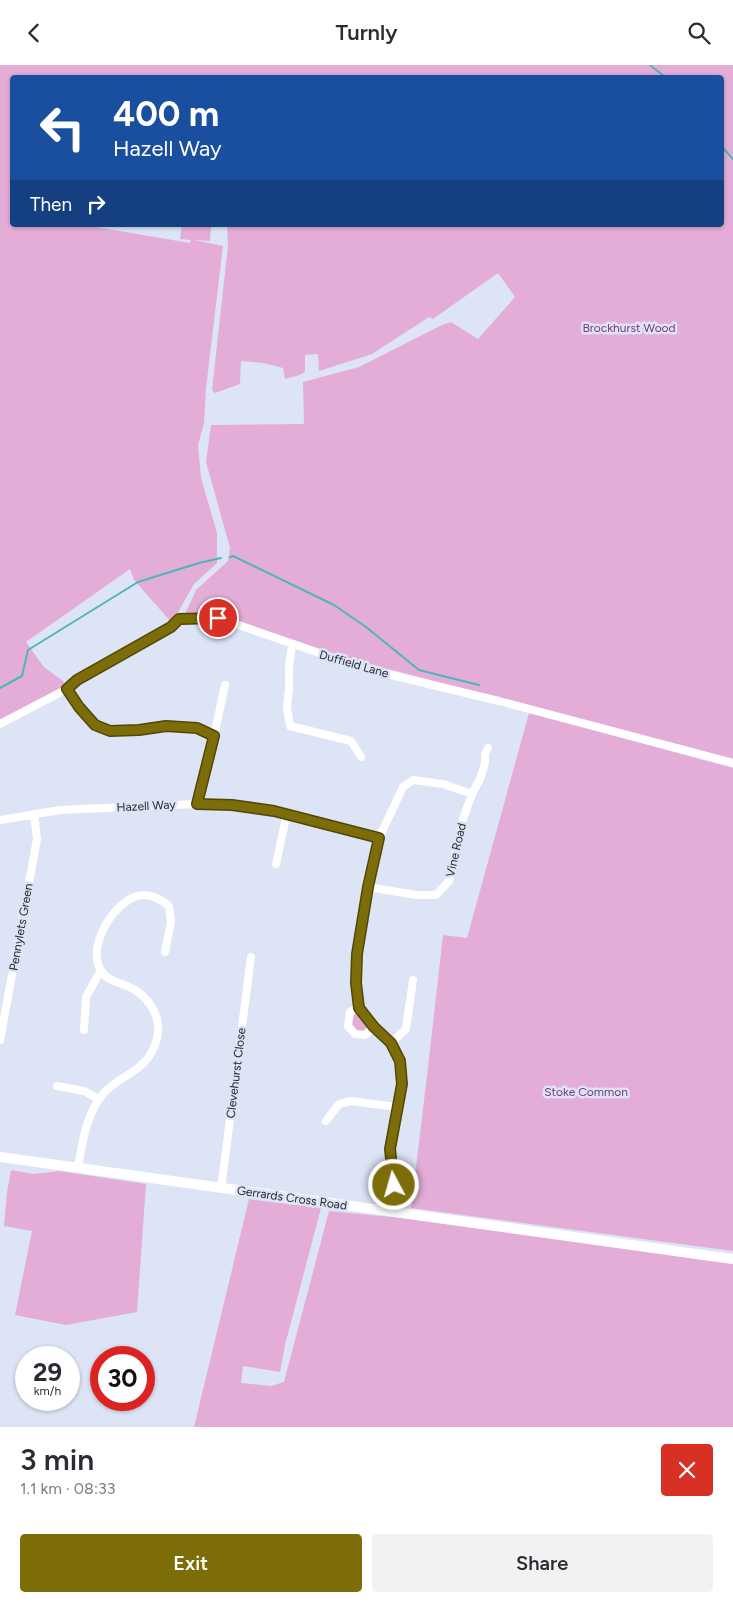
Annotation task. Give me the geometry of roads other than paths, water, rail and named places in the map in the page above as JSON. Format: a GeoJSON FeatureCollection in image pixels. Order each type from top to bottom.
{"type":"FeatureCollection","features":[{"type":"Feature","properties":{"kind":"main road","name":"Gerrards Cross Road"},"geometry":{"type":"LineString","coordinates":[[0,1157],[733,1259]]}},
{"type":"Feature","properties":{"kind":"street","name":"Duffield Lane"},"geometry":{"type":"LineString","coordinates":[[0,724],[67,689],[77,680],[171,627],[179,619],[218,618],[366,669],[499,701],[733,763]]}},
{"type":"Feature","properties":{"kind":"street"},"geometry":{"type":"LineString","coordinates":[[292,645],[287,707],[290,726],[351,741],[361,757]]}},
{"type":"Feature","properties":{"kind":"street"},"geometry":{"type":"LineString","coordinates":[[197,804],[225,685]]}},
{"type":"Feature","properties":{"kind":"street"},"geometry":{"type":"LineString","coordinates":[[67,689],[79,707],[95,725],[110,731],[139,730],[166,726],[197,728],[214,736]]}},
{"type":"Feature","properties":{"kind":"street","name":"Vine Road"},"geometry":{"type":"LineString","coordinates":[[368,887],[416,895],[436,895],[449,881],[463,819],[480,779],[488,748]]}},
{"type":"Feature","properties":{"kind":"street"},"geometry":{"type":"LineString","coordinates":[[391,1212],[394,1185],[390,1149],[402,1084],[400,1061],[391,1043],[374,1027],[359,1008],[356,983],[357,954],[368,887],[379,838],[404,787],[413,780],[443,784],[472,794]]}},
{"type":"Feature","properties":{"kind":"street","name":"Hazell Way"},"geometry":{"type":"LineString","coordinates":[[0,820],[60,810],[197,804],[232,805],[288,813],[379,838]]}},
{"type":"Feature","properties":{"kind":"street"},"geometry":{"type":"LineString","coordinates":[[276,864],[288,813]]}},
{"type":"Feature","properties":{"kind":"street","name":"Pennylets Green"},"geometry":{"type":"LineString","coordinates":[[0,1040],[4,998],[37,839],[34,814]]}},
{"type":"Feature","properties":{"kind":"street"},"geometry":{"type":"LineString","coordinates":[[78,1168],[84,1130],[99,1099],[114,1084],[140,1067],[151,1054],[157,1037],[158,1019],[150,1003],[135,990],[112,981],[100,972],[96,957],[100,937],[110,917],[126,901],[144,895],[159,899],[169,906],[171,921],[165,952]]}},
{"type":"Feature","properties":{"kind":"street","name":"Clevehurst Close"},"geometry":{"type":"LineString","coordinates":[[221,1189],[251,957]]}},
{"type":"Feature","properties":{"kind":"street"},"geometry":{"type":"LineString","coordinates":[[84,1030],[86,997],[100,972]]}},
{"type":"Feature","properties":{"kind":"street"},"geometry":{"type":"LineString","coordinates":[[391,1043],[406,1029],[412,980]]}},
{"type":"Feature","properties":{"kind":"street"},"geometry":{"type":"LineString","coordinates":[[359,1008],[350,1012],[348,1026],[355,1034],[365,1035],[374,1027]]}},
{"type":"Feature","properties":{"kind":"street"},"geometry":{"type":"LineString","coordinates":[[57,1086],[84,1091],[99,1099]]}},
{"type":"Feature","properties":{"kind":"street"},"geometry":{"type":"LineString","coordinates":[[326,1121],[340,1104],[351,1101],[397,1107]]}},
{"type":"Feature","properties":{"kind":"waterway"},"geometry":{"type":"LineString","coordinates":[[650,65],[662,75]]}},
{"type":"Feature","properties":{"kind":"waterway"},"geometry":{"type":"LineString","coordinates":[[724,149],[733,159]]}},
{"type":"Feature","properties":{"kind":"waterway"},"geometry":{"type":"LineString","coordinates":[[230,557],[233,556],[334,605],[366,627],[419,670],[479,685]]}},
{"type":"Feature","properties":{"kind":"waterway"},"geometry":{"type":"LineString","coordinates":[[0,688],[22,676],[28,650],[138,582],[221,558]]}},
{"type":"Feature","properties":{"kind":"park label","name":"Brockhurst Wood"},"geometry":{"type":"Point","coordinates":[629,328]}},
{"type":"Feature","properties":{"kind":"park label","name":"Stoke Common"},"geometry":{"type":"Point","coordinates":[586,1092]}}]}
